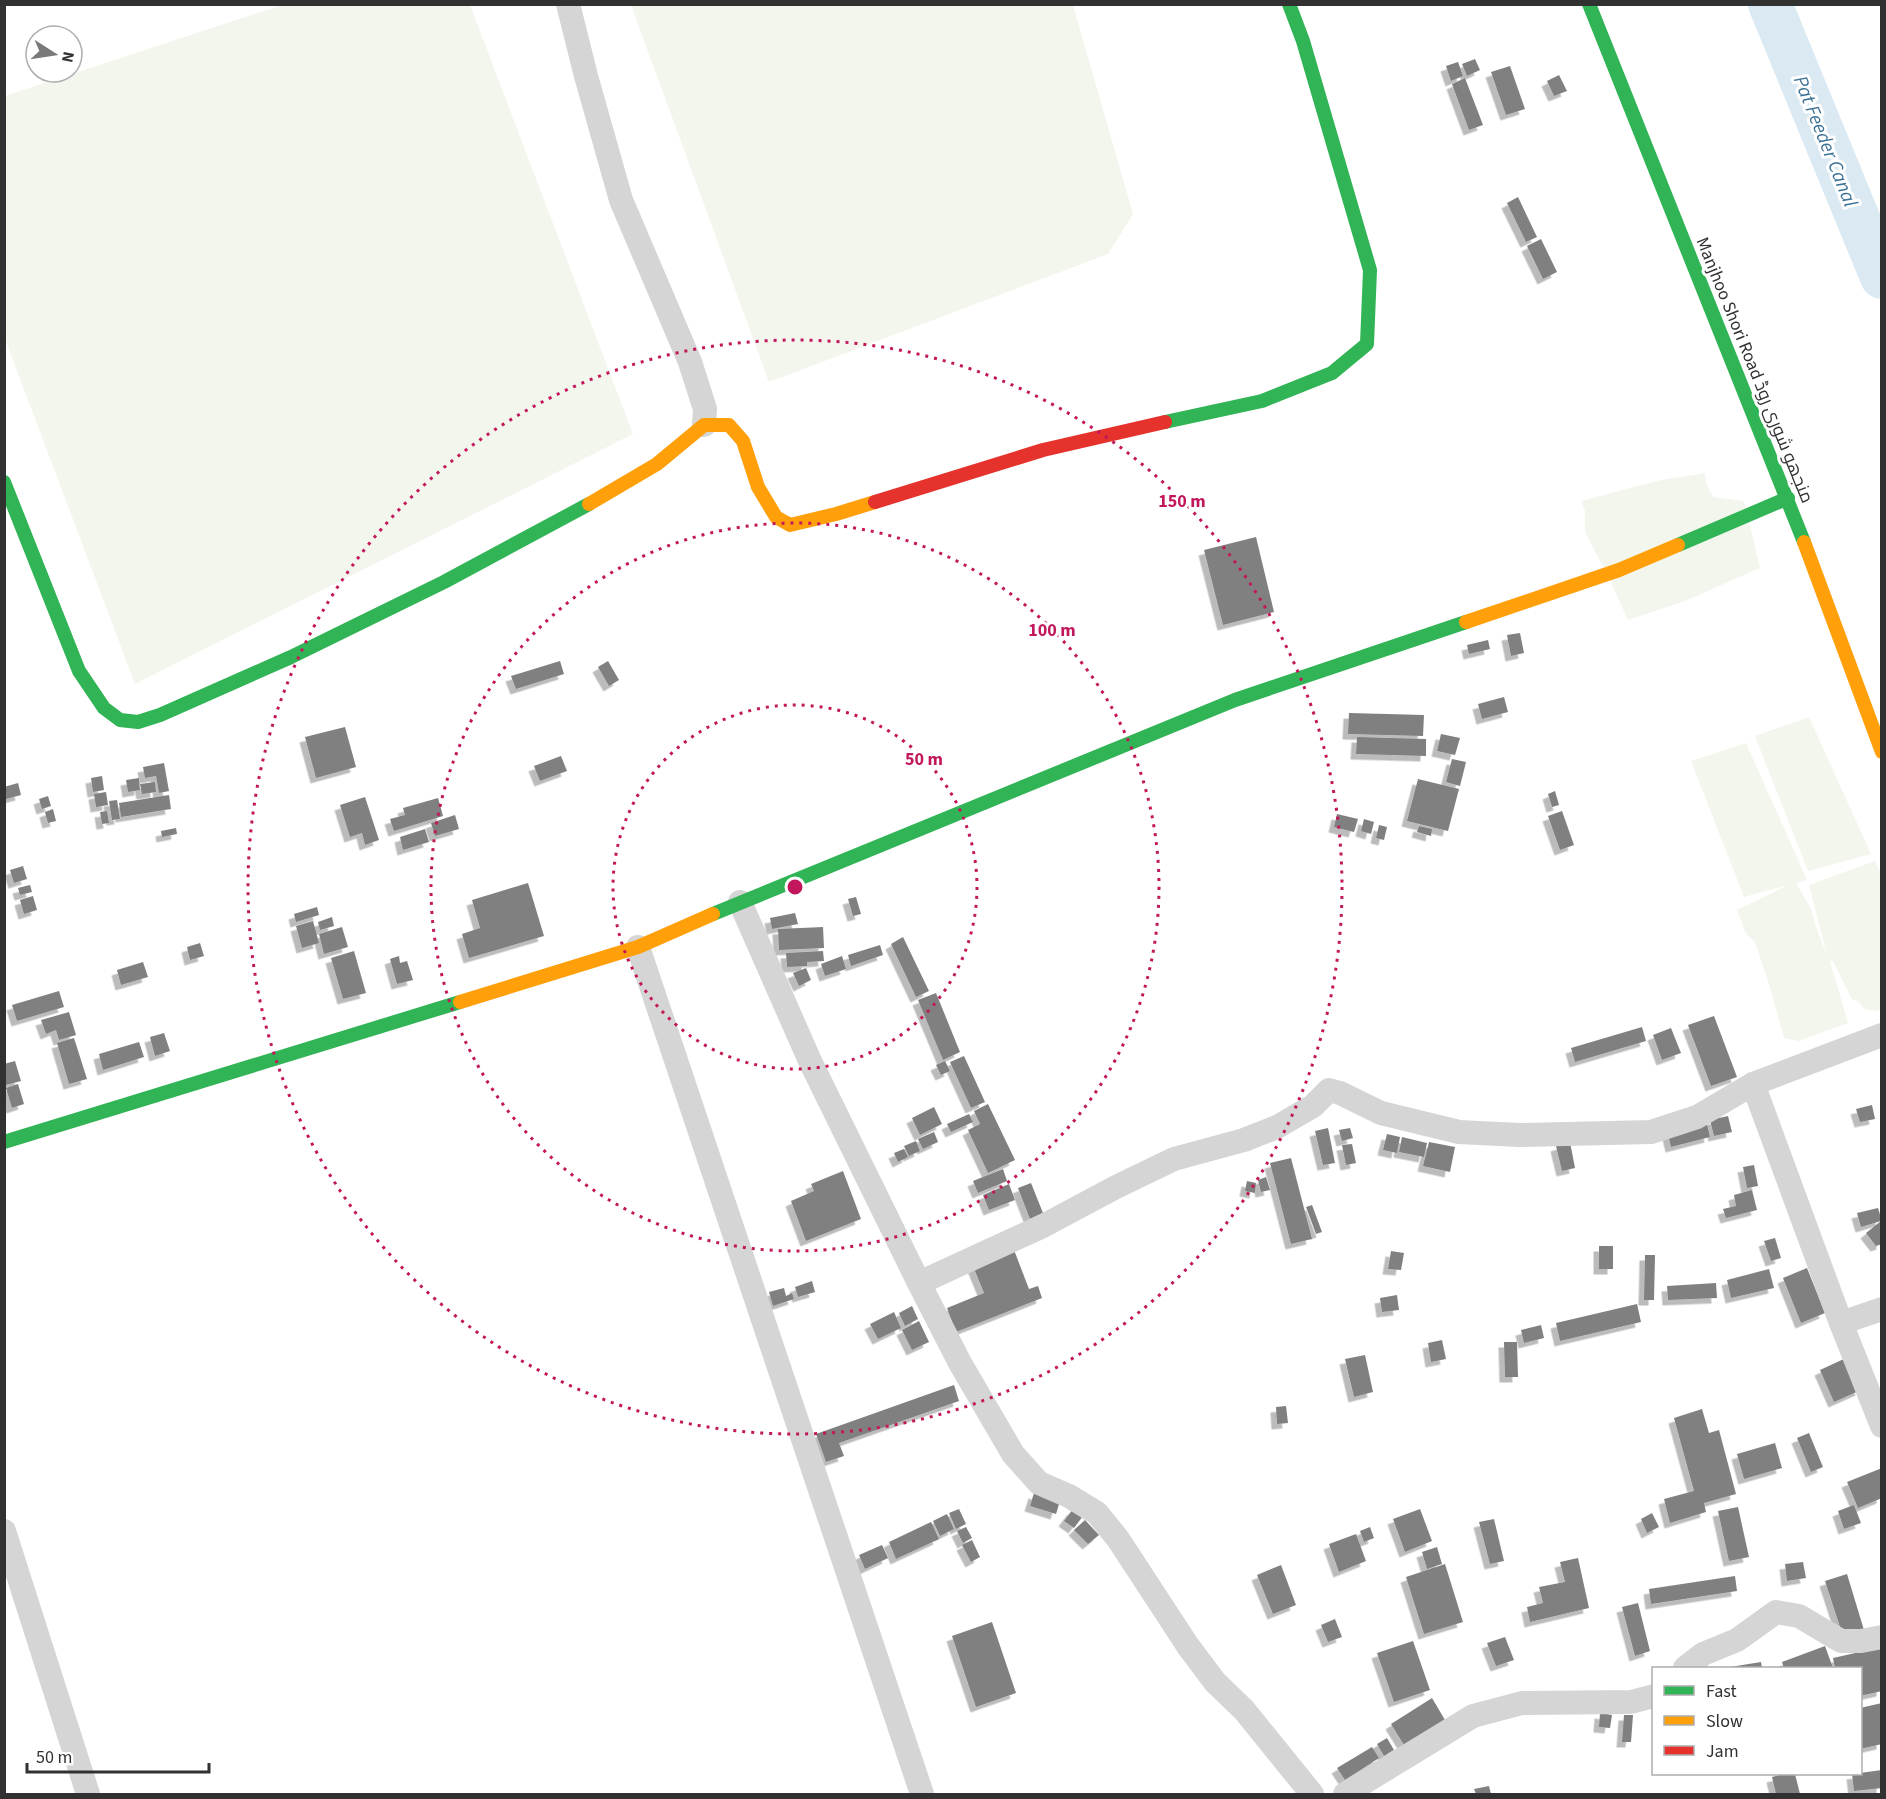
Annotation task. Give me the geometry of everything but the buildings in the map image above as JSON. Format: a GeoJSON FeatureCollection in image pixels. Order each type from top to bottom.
{"type":"FeatureCollection","features":[{"type":"Feature","properties":{"kind":"street"},"geometry":{"type":"LineString","coordinates":[[568,4],[621,200],[690,362],[705,409],[704,425]]}},
{"type":"Feature","properties":{"kind":"street"},"geometry":{"type":"LineString","coordinates":[[4,482],[79,671],[104,708],[120,720],[138,722],[160,715],[291,657],[444,582],[590,504],[657,464],[704,425],[729,425],[743,441],[758,488],[776,517],[790,525],[836,514],[1043,450],[1262,401],[1332,373],[1367,344],[1370,270],[1303,41],[1289,4]]}},
{"type":"Feature","properties":{"kind":"street","name":"Manjhoo Shori Road منجھو شوری روڈ"},"geometry":{"type":"LineString","coordinates":[[1589,4],[1788,498],[1881,752]]}},
{"type":"Feature","properties":{"kind":"street"},"geometry":{"type":"LineString","coordinates":[[4,1142],[638,947],[740,902],[1235,700],[1619,570],[1788,498]]}},
{"type":"Feature","properties":{"kind":"street"},"geometry":{"type":"LineString","coordinates":[[740,902],[810,1061],[919,1283],[960,1363],[1013,1454],[1039,1483],[1069,1496],[1097,1513],[1118,1539],[1188,1646],[1215,1682],[1244,1710],[1312,1794]]}},
{"type":"Feature","properties":{"kind":"street"},"geometry":{"type":"LineString","coordinates":[[638,947],[922,1794]]}},
{"type":"Feature","properties":{"kind":"street"},"geometry":{"type":"LineString","coordinates":[[919,1283],[1043,1226],[1116,1186],[1174,1159],[1244,1140],[1277,1127],[1313,1106],[1329,1090],[1381,1113],[1459,1132],[1519,1135],[1651,1132],[1697,1117],[1753,1084],[1881,1035]]}},
{"type":"Feature","properties":{"kind":"street"},"geometry":{"type":"LineString","coordinates":[[1753,1084],[1881,1426]]}},
{"type":"Feature","properties":{"kind":"street"},"geometry":{"type":"LineString","coordinates":[[1841,1323],[1881,1309]]}},
{"type":"Feature","properties":{"kind":"street"},"geometry":{"type":"LineString","coordinates":[[4,1531],[88,1794]]}},
{"type":"Feature","properties":{"kind":"street"},"geometry":{"type":"LineString","coordinates":[[1686,1667],[1703,1654],[1737,1640],[1776,1612],[1799,1616],[1841,1641],[1861,1641],[1881,1637]]}},
{"type":"Feature","properties":{"kind":"street"},"geometry":{"type":"LineString","coordinates":[[1345,1794],[1473,1716],[1522,1703],[1631,1702],[1652,1696]]}},
{"type":"Feature","properties":{"kind":"shaded area"},"geometry":{"type":"Polygon","coordinates":[[[282,5],[470,5],[633,434],[135,684],[5,339],[5,96],[42,84],[84,84],[84,70],[282,5]]]}},
{"type":"Feature","properties":{"kind":"shaded area"},"geometry":{"type":"Polygon","coordinates":[[[631,5],[1073,5],[1133,214],[1108,254],[769,382],[631,5]]]}},
{"type":"Feature","properties":{"kind":"shaded area"},"geometry":{"type":"Polygon","coordinates":[[[1705,473],[1706,483],[1713,497],[1744,501],[1760,568],[1685,601],[1628,620],[1585,532],[1585,511],[1581,501],[1661,480],[1705,473]]]}},
{"type":"Feature","properties":{"kind":"shaded area"},"geometry":{"type":"Polygon","coordinates":[[[1809,717],[1871,854],[1808,871],[1755,736],[1809,717]]]}},
{"type":"Feature","properties":{"kind":"shaded area"},"geometry":{"type":"Polygon","coordinates":[[[1746,743],[1807,880],[1796,883],[1811,909],[1827,955],[1809,885],[1875,861],[1881,874],[1881,1008],[1877,1011],[1864,1009],[1858,1001],[1852,1000],[1833,961],[1830,961],[1848,1023],[1799,1041],[1784,1038],[1755,942],[1746,934],[1737,910],[1788,885],[1744,897],[1691,761],[1746,743]]]}},
{"type":"Feature","properties":{"kind":"waterway","name":"Pat Feeder Canal"},"geometry":{"type":"LineString","coordinates":[[1770,4],[1882,277]]}},
{"type":"Feature","properties":{"kind":"traffic: fast"},"geometry":{"type":"LineString","coordinates":[[1165,422],[1262,401],[1332,373],[1367,344],[1370,270],[1303,41],[1289,4]]}},
{"type":"Feature","properties":{"kind":"traffic: fast"},"geometry":{"type":"LineString","coordinates":[[1589,4],[1804,542]]}},
{"type":"Feature","properties":{"kind":"traffic: fast"},"geometry":{"type":"LineString","coordinates":[[4,482],[79,671],[104,708],[120,720],[138,722],[160,715],[291,657],[444,582],[589,504]]}},
{"type":"Feature","properties":{"kind":"traffic: fast"},"geometry":{"type":"LineString","coordinates":[[1678,545],[1788,498]]}},
{"type":"Feature","properties":{"kind":"traffic: fast"},"geometry":{"type":"LineString","coordinates":[[713,914],[1235,700],[1466,622]]}},
{"type":"Feature","properties":{"kind":"traffic: fast"},"geometry":{"type":"LineString","coordinates":[[4,1142],[460,1002]]}},
{"type":"Feature","properties":{"kind":"traffic: slow"},"geometry":{"type":"LineString","coordinates":[[589,504],[657,464],[704,425],[729,425],[743,441],[758,487],[776,517],[790,525],[875,502]]}},
{"type":"Feature","properties":{"kind":"traffic: slow"},"geometry":{"type":"LineString","coordinates":[[1804,542],[1882,752]]}},
{"type":"Feature","properties":{"kind":"traffic: slow"},"geometry":{"type":"LineString","coordinates":[[1466,622],[1619,570],[1678,545]]}},
{"type":"Feature","properties":{"kind":"traffic: slow"},"geometry":{"type":"LineString","coordinates":[[460,1002],[638,947],[713,914]]}},
{"type":"Feature","properties":{"kind":"traffic: jam"},"geometry":{"type":"LineString","coordinates":[[875,502],[1043,450],[1165,422]]}}]}
